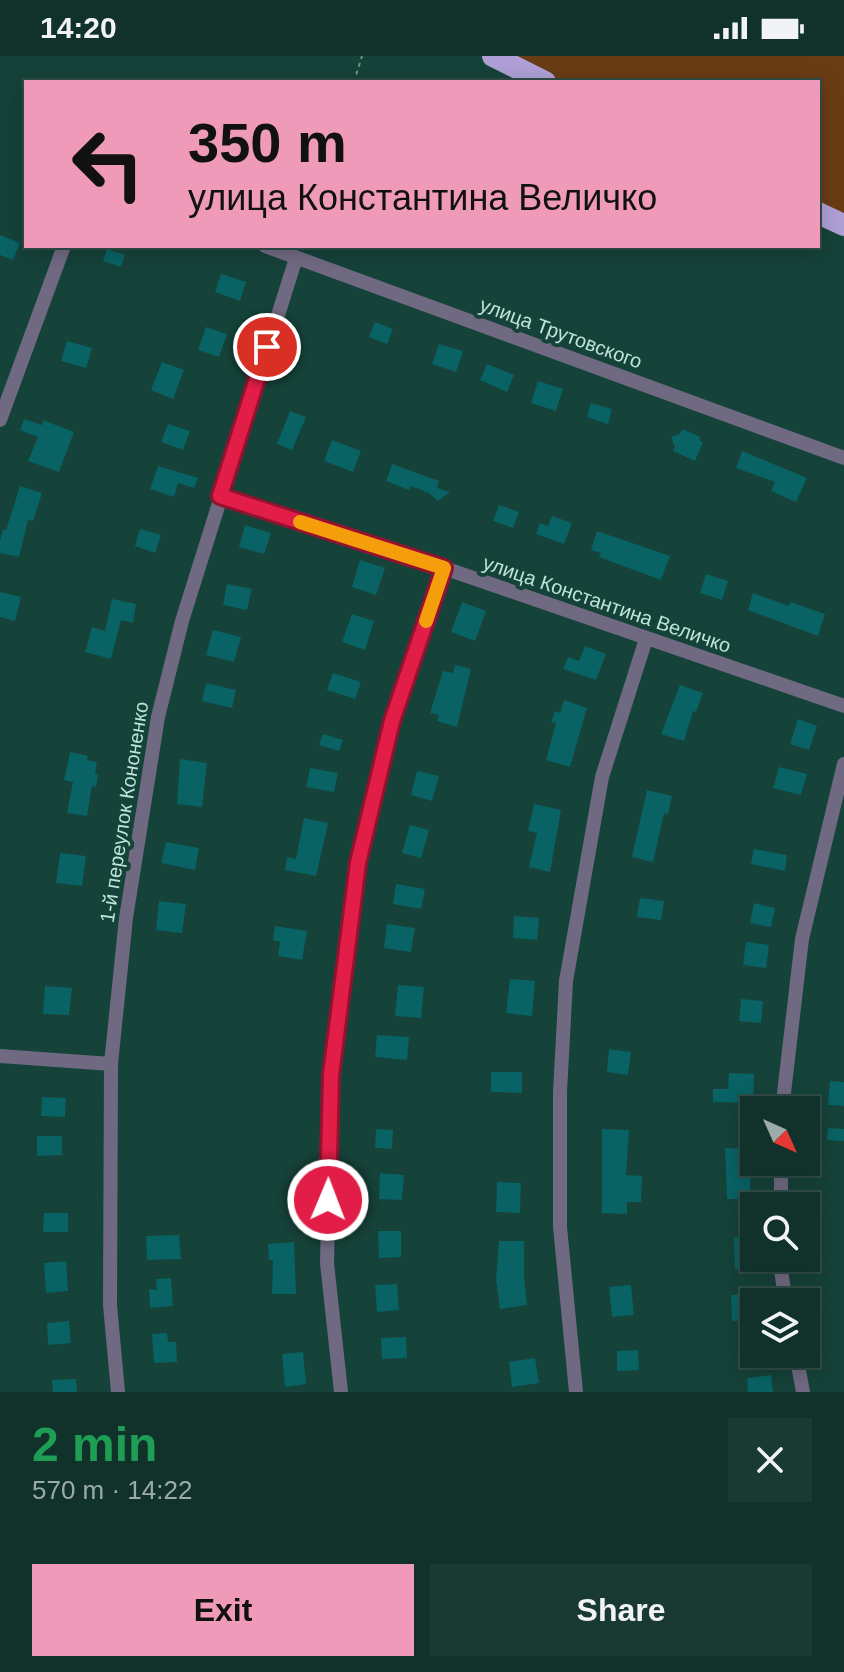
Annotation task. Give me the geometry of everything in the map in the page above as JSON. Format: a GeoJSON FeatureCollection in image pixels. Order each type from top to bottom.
{"type":"FeatureCollection","features":[{"type":"Feature","properties":{"kind":"highway"},"geometry":{"type":"LineString","coordinates":[[493,56],[541,80]]}},
{"type":"Feature","properties":{"kind":"highway"},"geometry":{"type":"LineString","coordinates":[[820,214],[844,225]]}},
{"type":"Feature","properties":{"kind":"street"},"geometry":{"type":"LineString","coordinates":[[0,420],[63,248]]}},
{"type":"Feature","properties":{"kind":"street","name":"улица Трутовского"},"geometry":{"type":"LineString","coordinates":[[270,248],[844,458]]}},
{"type":"Feature","properties":{"kind":"street","name":"1-й переулок Кононенко"},"geometry":{"type":"LineString","coordinates":[[118,1392],[110,1305],[111,1064],[126,918],[158,717],[182,621],[296,258]]}},
{"type":"Feature","properties":{"kind":"street","name":"улица Константина Величко"},"geometry":{"type":"LineString","coordinates":[[220,496],[444,568],[844,706]]}},
{"type":"Feature","properties":{"kind":"street"},"geometry":{"type":"LineString","coordinates":[[341,1392],[327,1263],[331,1075],[358,863],[392,721],[444,568]]}},
{"type":"Feature","properties":{"kind":"street"},"geometry":{"type":"LineString","coordinates":[[576,1392],[560,1227],[560,1092],[566,981],[602,777],[646,639]]}},
{"type":"Feature","properties":{"kind":"street"},"geometry":{"type":"LineString","coordinates":[[784,1096],[802,939],[844,764]]}},
{"type":"Feature","properties":{"kind":"street"},"geometry":{"type":"LineString","coordinates":[[0,1056],[111,1064]]}},
{"type":"Feature","properties":{"kind":"street"},"geometry":{"type":"LineString","coordinates":[[799,1368],[803,1392]]}},
{"type":"Feature","properties":{"kind":"path"},"geometry":{"type":"LineString","coordinates":[[355,80],[362,56]]}},
{"type":"Feature","properties":{"kind":"shaded area"},"geometry":{"type":"Polygon","coordinates":[[[493,56],[844,56],[844,225],[820,214],[820,80],[541,80],[493,56]]]}},
{"type":"Feature","properties":{"kind":"building"},"geometry":{"type":"Polygon","coordinates":[[[0,235],[20,243],[13,260],[0,255],[0,235]]]}},
{"type":"Feature","properties":{"kind":"building"},"geometry":{"type":"Polygon","coordinates":[[[107,249],[125,255],[121,267],[103,261],[107,249]]]}},
{"type":"Feature","properties":{"kind":"building"},"geometry":{"type":"Polygon","coordinates":[[[221,274],[246,282],[240,301],[215,292],[221,274]]]}},
{"type":"Feature","properties":{"kind":"building"},"geometry":{"type":"Polygon","coordinates":[[[375,322],[393,329],[387,344],[369,337],[375,322]]]}},
{"type":"Feature","properties":{"kind":"building"},"geometry":{"type":"Polygon","coordinates":[[[206,327],[227,334],[219,357],[198,350],[206,327]]]}},
{"type":"Feature","properties":{"kind":"building"},"geometry":{"type":"Polygon","coordinates":[[[67,341],[92,348],[86,368],[61,361],[67,341]]]}},
{"type":"Feature","properties":{"kind":"building"},"geometry":{"type":"Polygon","coordinates":[[[439,344],[463,351],[456,372],[432,364],[439,344]]]}},
{"type":"Feature","properties":{"kind":"building"},"geometry":{"type":"Polygon","coordinates":[[[162,362],[184,370],[173,399],[151,390],[162,362]]]}},
{"type":"Feature","properties":{"kind":"building"},"geometry":{"type":"Polygon","coordinates":[[[487,364],[514,375],[507,392],[480,380],[487,364]]]}},
{"type":"Feature","properties":{"kind":"building"},"geometry":{"type":"Polygon","coordinates":[[[538,381],[563,389],[556,411],[531,403],[538,381]]]}},
{"type":"Feature","properties":{"kind":"building"},"geometry":{"type":"Polygon","coordinates":[[[591,403],[612,409],[608,424],[587,417],[591,403]]]}},
{"type":"Feature","properties":{"kind":"building"},"geometry":{"type":"Polygon","coordinates":[[[290,411],[306,417],[292,450],[277,444],[290,411]]]}},
{"type":"Feature","properties":{"kind":"building"},"geometry":{"type":"Polygon","coordinates":[[[24,419],[42,425],[43,420],[74,432],[59,472],[28,461],[38,437],[20,430],[24,419]]]}},
{"type":"Feature","properties":{"kind":"building"},"geometry":{"type":"Polygon","coordinates":[[[168,424],[190,431],[183,450],[161,442],[168,424]]]}},
{"type":"Feature","properties":{"kind":"building"},"geometry":{"type":"Polygon","coordinates":[[[682,429],[701,437],[699,440],[703,442],[695,461],[673,451],[675,447],[671,437],[680,434],[682,429]]]}},
{"type":"Feature","properties":{"kind":"building"},"geometry":{"type":"Polygon","coordinates":[[[332,440],[361,451],[353,472],[324,461],[332,440]]]}},
{"type":"Feature","properties":{"kind":"building"},"geometry":{"type":"Polygon","coordinates":[[[742,451],[807,478],[796,502],[771,491],[775,482],[736,468],[742,451]]]}},
{"type":"Feature","properties":{"kind":"building"},"geometry":{"type":"Polygon","coordinates":[[[392,464],[439,481],[437,488],[450,492],[438,501],[429,493],[411,486],[409,490],[386,481],[392,464]]]}},
{"type":"Feature","properties":{"kind":"building"},"geometry":{"type":"Polygon","coordinates":[[[158,466],[198,478],[194,488],[178,483],[174,497],[150,489],[158,466]]]}},
{"type":"Feature","properties":{"kind":"building"},"geometry":{"type":"Polygon","coordinates":[[[20,486],[42,493],[33,521],[28,520],[19,557],[0,553],[0,541],[20,486]]]}},
{"type":"Feature","properties":{"kind":"building"},"geometry":{"type":"Polygon","coordinates":[[[499,505],[519,512],[513,528],[493,521],[499,505]]]}},
{"type":"Feature","properties":{"kind":"building"},"geometry":{"type":"Polygon","coordinates":[[[552,516],[572,523],[564,544],[536,534],[540,523],[548,526],[552,516]]]}},
{"type":"Feature","properties":{"kind":"building"},"geometry":{"type":"Polygon","coordinates":[[[245,525],[271,533],[264,554],[239,547],[245,525]]]}},
{"type":"Feature","properties":{"kind":"building"},"geometry":{"type":"Polygon","coordinates":[[[140,529],[161,535],[155,553],[135,546],[140,529]]]}},
{"type":"Feature","properties":{"kind":"building"},"geometry":{"type":"Polygon","coordinates":[[[597,531],[670,556],[661,580],[599,557],[601,553],[591,550],[597,531]]]}},
{"type":"Feature","properties":{"kind":"building"},"geometry":{"type":"Polygon","coordinates":[[[360,560],[385,568],[376,595],[352,587],[360,560]]]}},
{"type":"Feature","properties":{"kind":"building"},"geometry":{"type":"Polygon","coordinates":[[[706,574],[728,581],[722,600],[700,593],[706,574]]]}},
{"type":"Feature","properties":{"kind":"building"},"geometry":{"type":"Polygon","coordinates":[[[227,584],[252,589],[247,610],[223,605],[227,584]]]}},
{"type":"Feature","properties":{"kind":"building"},"geometry":{"type":"Polygon","coordinates":[[[0,592],[21,597],[15,621],[0,617],[0,592]]]}},
{"type":"Feature","properties":{"kind":"building"},"geometry":{"type":"Polygon","coordinates":[[[753,593],[825,614],[818,636],[748,610],[753,593]]]}},
{"type":"Feature","properties":{"kind":"building"},"geometry":{"type":"Polygon","coordinates":[[[112,599],[136,604],[133,623],[121,620],[111,659],[85,652],[92,627],[105,631],[112,599]]]}},
{"type":"Feature","properties":{"kind":"building"},"geometry":{"type":"Polygon","coordinates":[[[462,602],[486,611],[475,641],[451,632],[462,602]]]}},
{"type":"Feature","properties":{"kind":"building"},"geometry":{"type":"Polygon","coordinates":[[[352,614],[374,621],[365,650],[342,642],[352,614]]]}},
{"type":"Feature","properties":{"kind":"building"},"geometry":{"type":"Polygon","coordinates":[[[213,630],[241,637],[234,662],[206,655],[213,630]]]}},
{"type":"Feature","properties":{"kind":"building"},"geometry":{"type":"Polygon","coordinates":[[[585,646],[606,654],[596,680],[563,669],[568,657],[579,661],[585,646]]]}},
{"type":"Feature","properties":{"kind":"building"},"geometry":{"type":"Polygon","coordinates":[[[455,665],[471,669],[457,727],[437,721],[439,715],[430,713],[443,671],[453,673],[455,665]]]}},
{"type":"Feature","properties":{"kind":"building"},"geometry":{"type":"Polygon","coordinates":[[[333,673],[361,682],[355,699],[327,690],[333,673]]]}},
{"type":"Feature","properties":{"kind":"building"},"geometry":{"type":"Polygon","coordinates":[[[206,683],[236,690],[232,708],[202,701],[206,683]]]}},
{"type":"Feature","properties":{"kind":"building"},"geometry":{"type":"Polygon","coordinates":[[[680,685],[703,693],[696,712],[693,711],[684,741],[661,734],[680,685]]]}},
{"type":"Feature","properties":{"kind":"building"},"geometry":{"type":"Polygon","coordinates":[[[564,700],[587,708],[570,767],[546,760],[556,723],[551,722],[555,711],[560,713],[564,700]]]}},
{"type":"Feature","properties":{"kind":"building"},"geometry":{"type":"Polygon","coordinates":[[[798,719],[817,726],[809,750],[790,744],[798,719]]]}},
{"type":"Feature","properties":{"kind":"building"},"geometry":{"type":"Polygon","coordinates":[[[323,734],[343,740],[339,751],[319,745],[323,734]]]}},
{"type":"Feature","properties":{"kind":"building"},"geometry":{"type":"Polygon","coordinates":[[[70,752],[88,756],[87,760],[97,762],[96,787],[92,786],[87,816],[67,813],[73,782],[64,780],[70,752]]]}},
{"type":"Feature","properties":{"kind":"building"},"geometry":{"type":"Polygon","coordinates":[[[180,759],[207,763],[202,807],[177,804],[180,759]]]}},
{"type":"Feature","properties":{"kind":"building"},"geometry":{"type":"Polygon","coordinates":[[[779,767],[807,774],[801,795],[773,788],[779,767]]]}},
{"type":"Feature","properties":{"kind":"building"},"geometry":{"type":"Polygon","coordinates":[[[310,768],[338,773],[334,792],[306,787],[310,768]]]}},
{"type":"Feature","properties":{"kind":"building"},"geometry":{"type":"Polygon","coordinates":[[[417,771],[439,776],[432,801],[411,795],[417,771]]]}},
{"type":"Feature","properties":{"kind":"building"},"geometry":{"type":"Polygon","coordinates":[[[647,790],[672,796],[668,814],[664,813],[653,862],[632,857],[647,790]]]}},
{"type":"Feature","properties":{"kind":"building"},"geometry":{"type":"Polygon","coordinates":[[[534,804],[561,810],[550,872],[529,867],[537,833],[528,831],[534,804]]]}},
{"type":"Feature","properties":{"kind":"building"},"geometry":{"type":"Polygon","coordinates":[[[304,818],[328,823],[316,876],[285,870],[287,857],[296,859],[304,818]]]}},
{"type":"Feature","properties":{"kind":"building"},"geometry":{"type":"Polygon","coordinates":[[[410,825],[429,830],[421,858],[402,853],[410,825]]]}},
{"type":"Feature","properties":{"kind":"building"},"geometry":{"type":"Polygon","coordinates":[[[166,842],[199,848],[195,870],[161,863],[166,842]]]}},
{"type":"Feature","properties":{"kind":"building"},"geometry":{"type":"Polygon","coordinates":[[[754,849],[787,855],[785,871],[751,864],[754,849]]]}},
{"type":"Feature","properties":{"kind":"building"},"geometry":{"type":"Polygon","coordinates":[[[60,853],[86,856],[82,886],[56,883],[60,853]]]}},
{"type":"Feature","properties":{"kind":"building"},"geometry":{"type":"Polygon","coordinates":[[[396,884],[425,889],[421,909],[393,904],[396,884]]]}},
{"type":"Feature","properties":{"kind":"building"},"geometry":{"type":"Polygon","coordinates":[[[640,898],[664,901],[661,920],[637,917],[640,898]]]}},
{"type":"Feature","properties":{"kind":"building"},"geometry":{"type":"Polygon","coordinates":[[[159,901],[186,904],[182,933],[156,930],[159,901]]]}},
{"type":"Feature","properties":{"kind":"building"},"geometry":{"type":"Polygon","coordinates":[[[754,903],[775,908],[771,927],[750,923],[754,903]]]}},
{"type":"Feature","properties":{"kind":"building"},"geometry":{"type":"Polygon","coordinates":[[[514,916],[539,918],[537,940],[513,938],[514,916]]]}},
{"type":"Feature","properties":{"kind":"building"},"geometry":{"type":"Polygon","coordinates":[[[387,924],[415,928],[411,952],[384,948],[387,924]]]}},
{"type":"Feature","properties":{"kind":"building"},"geometry":{"type":"Polygon","coordinates":[[[275,926],[307,931],[302,960],[278,956],[280,942],[273,940],[275,926]]]}},
{"type":"Feature","properties":{"kind":"building"},"geometry":{"type":"Polygon","coordinates":[[[746,942],[769,945],[766,968],[743,965],[746,942]]]}},
{"type":"Feature","properties":{"kind":"building"},"geometry":{"type":"Polygon","coordinates":[[[510,979],[535,981],[532,1016],[506,1013],[510,979]]]}},
{"type":"Feature","properties":{"kind":"building"},"geometry":{"type":"Polygon","coordinates":[[[398,985],[424,987],[421,1018],[395,1016],[398,985]]]}},
{"type":"Feature","properties":{"kind":"building"},"geometry":{"type":"Polygon","coordinates":[[[45,986],[72,988],[69,1015],[43,1014],[45,986]]]}},
{"type":"Feature","properties":{"kind":"building"},"geometry":{"type":"Polygon","coordinates":[[[741,999],[763,1001],[761,1023],[739,1021],[741,999]]]}},
{"type":"Feature","properties":{"kind":"building"},"geometry":{"type":"Polygon","coordinates":[[[377,1035],[409,1037],[407,1060],[375,1057],[377,1035]]]}},
{"type":"Feature","properties":{"kind":"building"},"geometry":{"type":"Polygon","coordinates":[[[609,1049],[631,1052],[628,1075],[607,1072],[609,1049]]]}},
{"type":"Feature","properties":{"kind":"building"},"geometry":{"type":"Polygon","coordinates":[[[491,1072],[522,1072],[522,1093],[491,1092],[491,1072]]]}},
{"type":"Feature","properties":{"kind":"building"},"geometry":{"type":"Polygon","coordinates":[[[729,1073],[754,1074],[753,1096],[740,1096],[740,1103],[713,1102],[713,1089],[728,1089],[729,1073]]]}},
{"type":"Feature","properties":{"kind":"building"},"geometry":{"type":"Polygon","coordinates":[[[830,1081],[844,1082],[844,1106],[828,1105],[830,1081]]]}},
{"type":"Feature","properties":{"kind":"building"},"geometry":{"type":"Polygon","coordinates":[[[42,1097],[66,1098],[65,1117],[41,1116],[42,1097]]]}},
{"type":"Feature","properties":{"kind":"building"},"geometry":{"type":"Polygon","coordinates":[[[828,1128],[844,1129],[844,1141],[827,1140],[828,1128]]]}},
{"type":"Feature","properties":{"kind":"building"},"geometry":{"type":"Polygon","coordinates":[[[376,1129],[393,1130],[392,1149],[375,1148],[376,1129]]]}},
{"type":"Feature","properties":{"kind":"building"},"geometry":{"type":"Polygon","coordinates":[[[602,1129],[629,1130],[626,1175],[642,1176],[641,1202],[627,1202],[627,1214],[602,1213],[602,1129]]]}},
{"type":"Feature","properties":{"kind":"building"},"geometry":{"type":"Polygon","coordinates":[[[37,1136],[62,1136],[62,1155],[37,1156],[37,1136]]]}},
{"type":"Feature","properties":{"kind":"building"},"geometry":{"type":"Polygon","coordinates":[[[725,1148],[740,1149],[740,1176],[750,1176],[750,1192],[740,1192],[740,1199],[727,1199],[725,1148]]]}},
{"type":"Feature","properties":{"kind":"building"},"geometry":{"type":"Polygon","coordinates":[[[380,1173],[404,1175],[402,1200],[379,1199],[380,1173]]]}},
{"type":"Feature","properties":{"kind":"building"},"geometry":{"type":"Polygon","coordinates":[[[497,1182],[521,1183],[520,1213],[496,1212],[497,1182]]]}},
{"type":"Feature","properties":{"kind":"building"},"geometry":{"type":"Polygon","coordinates":[[[44,1213],[68,1213],[68,1232],[43,1232],[44,1213]]]}},
{"type":"Feature","properties":{"kind":"building"},"geometry":{"type":"Polygon","coordinates":[[[378,1231],[401,1231],[401,1257],[379,1258],[378,1231]]]}},
{"type":"Feature","properties":{"kind":"building"},"geometry":{"type":"Polygon","coordinates":[[[179,1235],[181,1259],[147,1260],[146,1236],[179,1235]]]}},
{"type":"Feature","properties":{"kind":"building"},"geometry":{"type":"Polygon","coordinates":[[[734,1237],[740,1237],[740,1269],[735,1269],[734,1237]]]}},
{"type":"Feature","properties":{"kind":"building"},"geometry":{"type":"Polygon","coordinates":[[[499,1241],[524,1241],[527,1305],[500,1309],[496,1280],[499,1241]]]}},
{"type":"Feature","properties":{"kind":"building"},"geometry":{"type":"Polygon","coordinates":[[[294,1242],[296,1294],[272,1294],[273,1260],[269,1260],[268,1244],[294,1242]]]}},
{"type":"Feature","properties":{"kind":"building"},"geometry":{"type":"Polygon","coordinates":[[[66,1261],[68,1291],[46,1293],[44,1263],[66,1261]]]}},
{"type":"Feature","properties":{"kind":"building"},"geometry":{"type":"Polygon","coordinates":[[[171,1278],[173,1306],[150,1308],[149,1289],[157,1290],[156,1279],[171,1278]]]}},
{"type":"Feature","properties":{"kind":"building"},"geometry":{"type":"Polygon","coordinates":[[[397,1284],[399,1310],[377,1312],[375,1285],[397,1284]]]}},
{"type":"Feature","properties":{"kind":"building"},"geometry":{"type":"Polygon","coordinates":[[[631,1285],[634,1315],[612,1317],[609,1287],[631,1285]]]}},
{"type":"Feature","properties":{"kind":"building"},"geometry":{"type":"Polygon","coordinates":[[[731,1295],[740,1295],[740,1321],[732,1321],[731,1295]]]}},
{"type":"Feature","properties":{"kind":"building"},"geometry":{"type":"Polygon","coordinates":[[[69,1321],[71,1343],[48,1345],[47,1323],[69,1321]]]}},
{"type":"Feature","properties":{"kind":"building"},"geometry":{"type":"Polygon","coordinates":[[[167,1333],[168,1342],[176,1342],[177,1362],[154,1363],[152,1334],[167,1333]]]}},
{"type":"Feature","properties":{"kind":"building"},"geometry":{"type":"Polygon","coordinates":[[[406,1337],[407,1358],[382,1359],[381,1338],[406,1337]]]}},
{"type":"Feature","properties":{"kind":"building"},"geometry":{"type":"Polygon","coordinates":[[[638,1350],[639,1370],[617,1371],[617,1351],[638,1350]]]}},
{"type":"Feature","properties":{"kind":"building"},"geometry":{"type":"Polygon","coordinates":[[[303,1352],[306,1384],[285,1387],[282,1354],[303,1352]]]}},
{"type":"Feature","properties":{"kind":"building"},"geometry":{"type":"Polygon","coordinates":[[[535,1358],[539,1383],[512,1387],[509,1362],[535,1358]]]}},
{"type":"Feature","properties":{"kind":"building"},"geometry":{"type":"Polygon","coordinates":[[[771,1375],[773,1392],[748,1392],[747,1378],[771,1375]]]}},
{"type":"Feature","properties":{"kind":"building"},"geometry":{"type":"Polygon","coordinates":[[[76,1379],[77,1392],[53,1392],[52,1380],[76,1379]]]}},
{"type":"Feature","properties":{"kind":"slow traffic"},"geometry":{"type":"LineString","coordinates":[[300,522],[444,568],[426,621]]}},
{"type":"Feature","properties":{"kind":"route"},"geometry":{"type":"LineString","coordinates":[[267,347],[220,496],[444,568],[392,721],[358,863],[331,1075],[328,1200]]}}]}
